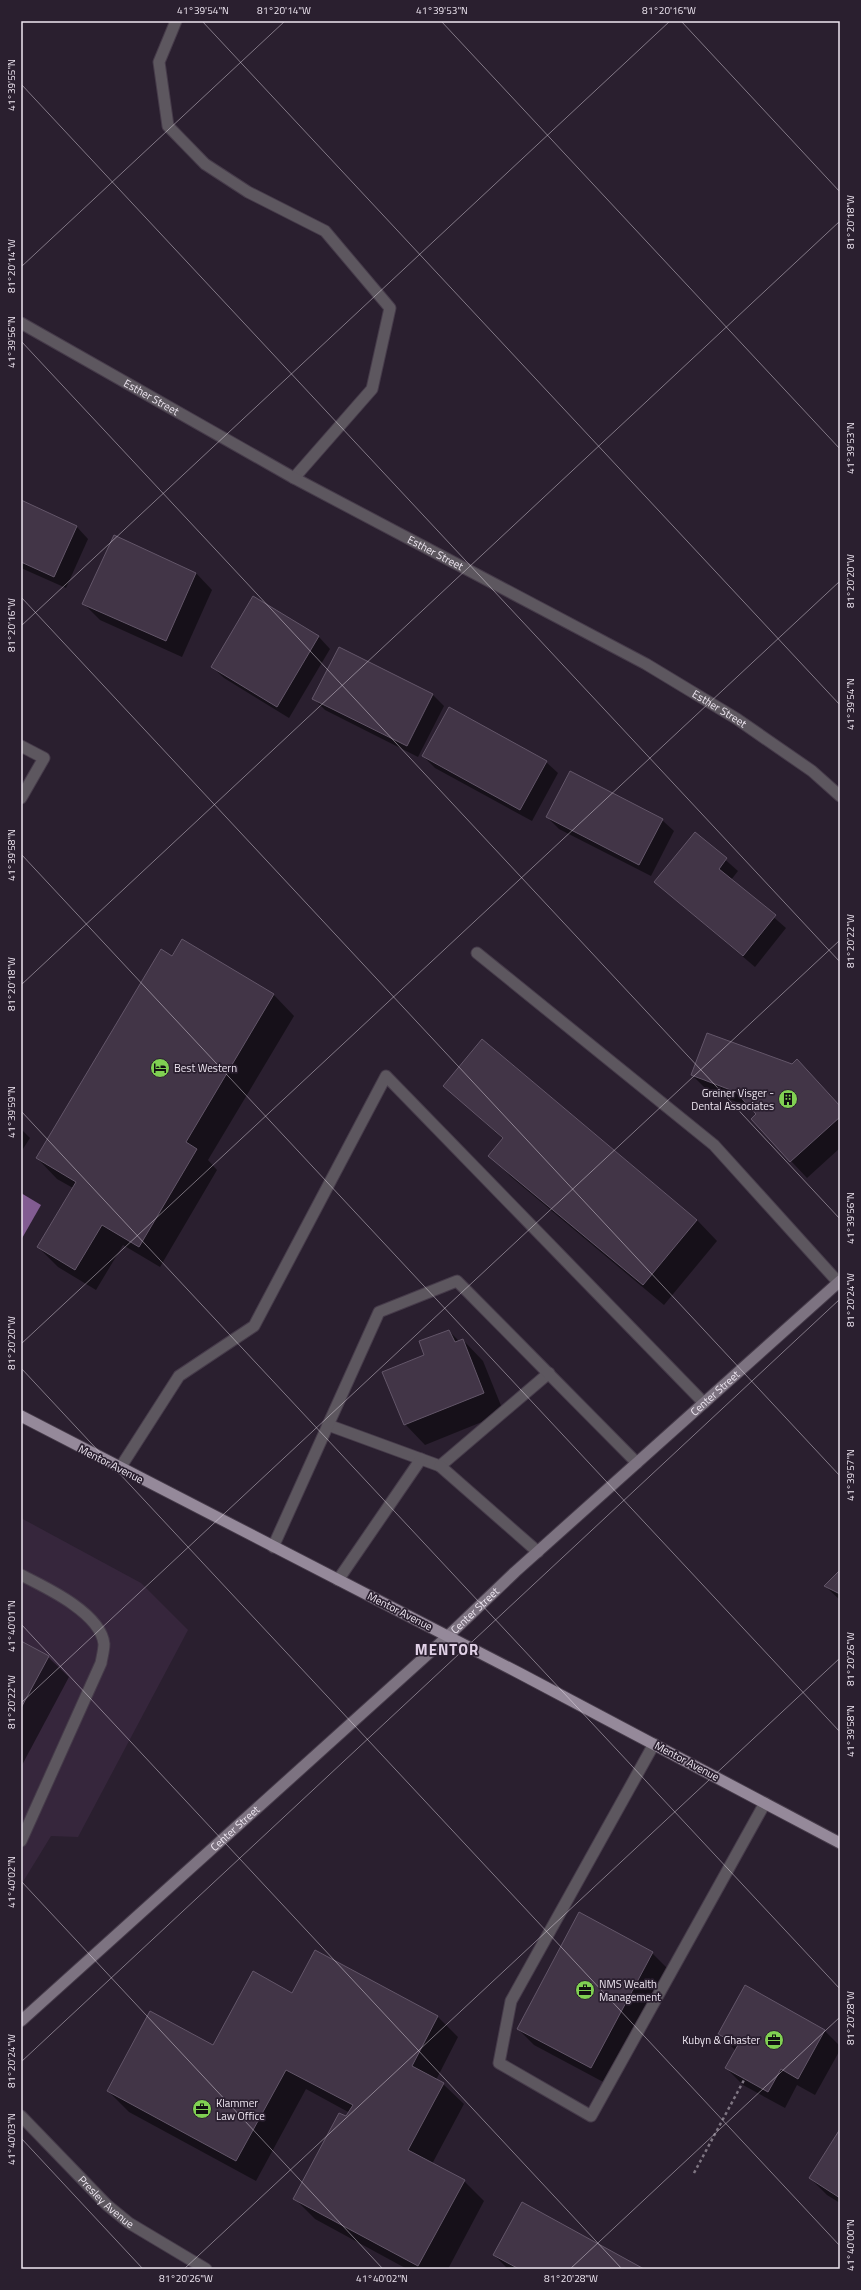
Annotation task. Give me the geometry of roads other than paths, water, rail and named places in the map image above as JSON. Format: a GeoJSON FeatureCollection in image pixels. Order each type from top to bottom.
{"type":"FeatureCollection","features":[{"type":"Feature","properties":{"kind":"main road","name":"Center Street"},"geometry":{"type":"LineString","coordinates":[[22,2019],[448,1636],[538,1552],[839,1281]]}},
{"type":"Feature","properties":{"kind":"main road","name":"Mentor Avenue"},"geometry":{"type":"LineString","coordinates":[[21,1416],[448,1636],[840,1843]]}},
{"type":"Feature","properties":{"kind":"street"},"geometry":{"type":"LineString","coordinates":[[176,21],[159,62],[168,126],[211,168],[248,192],[325,231],[390,308],[372,389],[294,478]]}},
{"type":"Feature","properties":{"kind":"street","name":"Esther Street"},"geometry":{"type":"LineString","coordinates":[[21,323],[294,478],[646,664],[737,719],[812,771],[840,796]]}},
{"type":"Feature","properties":{"kind":"street"},"geometry":{"type":"LineString","coordinates":[[21,746],[44,758],[21,798]]}},
{"type":"Feature","properties":{"kind":"street"},"geometry":{"type":"LineString","coordinates":[[476,952],[714,1145],[839,1281]]}},
{"type":"Feature","properties":{"kind":"street"},"geometry":{"type":"LineString","coordinates":[[120,1468],[179,1376],[254,1326],[386,1076],[704,1403]]}},
{"type":"Feature","properties":{"kind":"street"},"geometry":{"type":"LineString","coordinates":[[273,1547],[379,1312],[457,1280],[637,1463]]}},
{"type":"Feature","properties":{"kind":"street"},"geometry":{"type":"LineString","coordinates":[[440,1466],[548,1373]]}},
{"type":"Feature","properties":{"kind":"street"},"geometry":{"type":"LineString","coordinates":[[328,1424],[440,1466],[538,1552]]}},
{"type":"Feature","properties":{"kind":"street"},"geometry":{"type":"LineString","coordinates":[[338,1580],[420,1459]]}},
{"type":"Feature","properties":{"kind":"street"},"geometry":{"type":"LineString","coordinates":[[21,1574],[74,1603],[96,1627],[104,1644],[101,1663],[21,1841]]}},
{"type":"Feature","properties":{"kind":"street"},"geometry":{"type":"LineString","coordinates":[[654,1744],[511,2000],[499,2063],[591,2116],[765,1803]]}},
{"type":"Feature","properties":{"kind":"street","name":"Presley Avenue"},"geometry":{"type":"LineString","coordinates":[[21,2116],[107,2205],[129,2223],[206,2269]]}},
{"type":"Feature","properties":{"kind":"place","name":"Best Western"},"geometry":{"type":"Point","coordinates":[160,1068]}},
{"type":"Feature","properties":{"kind":"place","name":"Greiner Visger - Dental Associates"},"geometry":{"type":"Point","coordinates":[788,1099]}},
{"type":"Feature","properties":{"kind":"place","name":"NMS Wealth Management"},"geometry":{"type":"Point","coordinates":[585,1990]}},
{"type":"Feature","properties":{"kind":"place","name":"Kubyn & Ghaster"},"geometry":{"type":"Point","coordinates":[774,2040]}},
{"type":"Feature","properties":{"kind":"place","name":"Klammer Law Office"},"geometry":{"type":"Point","coordinates":[202,2109]}},
{"type":"Feature","properties":{"kind":"district","name":"MENTOR"},"geometry":{"type":"Point","coordinates":[447,1650]}}]}
